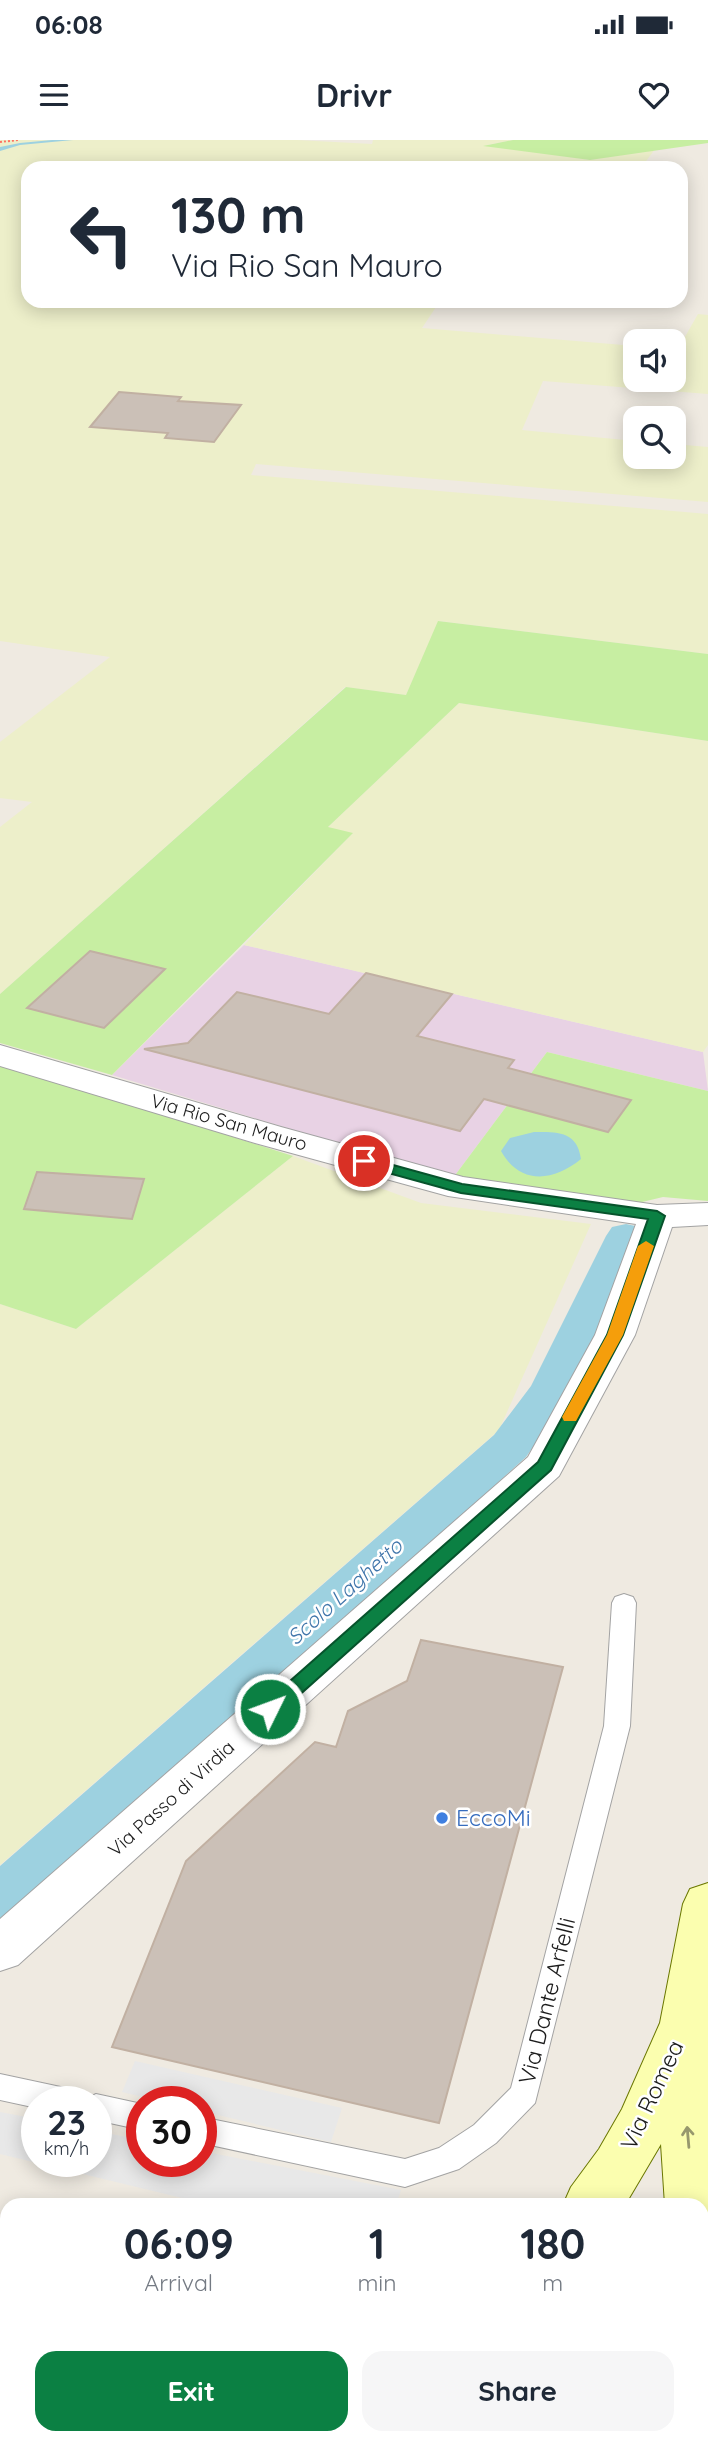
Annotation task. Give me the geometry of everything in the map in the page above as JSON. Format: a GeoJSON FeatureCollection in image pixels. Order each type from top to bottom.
{"type":"FeatureCollection","features":[{"type":"Feature","properties":{"kind":"main road","name":"Via Romea"},"geometry":{"type":"LineString","coordinates":[[692,2198],[686,2115],[687,2018],[708,1904]]}},
{"type":"Feature","properties":{"kind":"main road","name":"Via Romea"},"geometry":{"type":"LineString","coordinates":[[596,2198],[635,2140],[687,2018]]}},
{"type":"Feature","properties":{"kind":"street","name":"Via Rio San Mauro"},"geometry":{"type":"LineString","coordinates":[[0,1055],[268,1135],[461,1188],[657,1216],[708,1214]]}},
{"type":"Feature","properties":{"kind":"street","name":"Via Passo di Virdia"},"geometry":{"type":"LineString","coordinates":[[0,1950],[544,1466],[615,1335],[657,1216]]}},
{"type":"Feature","properties":{"kind":"lane","name":"Via Dante Arfelli"},"geometry":{"type":"LineString","coordinates":[[217,2133],[405,2173],[448,2159],[485,2134],[524,2094],[617,1726],[624,1603]]}},
{"type":"Feature","properties":{"kind":"lane"},"geometry":{"type":"LineString","coordinates":[[0,2087],[21,2092]]}},
{"type":"Feature","properties":{"kind":"path"},"geometry":{"type":"LineString","coordinates":[[0,142],[19,140]]}},
{"type":"Feature","properties":{"kind":"shaded area"},"geometry":{"type":"Polygon","coordinates":[[[244,945],[703,1052],[708,1091],[547,1052],[453,1178],[112,1075],[244,945]]]}},
{"type":"Feature","properties":{"kind":"shaded area"},"geometry":{"type":"Polygon","coordinates":[[[135,2061],[342,2108],[331,2142],[217,2115],[217,2086],[126,2086],[126,2093],[122,2092],[135,2061]]]}},
{"type":"Feature","properties":{"kind":"shaded area"},"geometry":{"type":"Polygon","coordinates":[[[0,2112],[21,2116],[21,2159],[0,2154],[0,2112]]]}},
{"type":"Feature","properties":{"kind":"shaded area"},"geometry":{"type":"Polygon","coordinates":[[[112,2134],[126,2137],[126,2177],[217,2177],[217,2154],[401,2190],[398,2198],[182,2198],[95,2177],[112,2177],[112,2134]]]}},
{"type":"Feature","properties":{"kind":"green space"},"geometry":{"type":"Polygon","coordinates":[[[0,140],[297,140],[372,144],[373,140],[513,140],[487,145],[590,160],[655,149],[646,161],[21,161],[21,308],[435,308],[422,328],[623,345],[623,387],[543,381],[522,430],[623,440],[623,469],[686,469],[686,445],[708,447],[708,502],[256,464],[251,475],[708,514],[708,654],[439,621],[406,695],[345,687],[0,994],[0,827],[32,802],[0,798],[0,742],[110,657],[0,641],[0,140]]]}},
{"type":"Feature","properties":{"kind":"green space"},"geometry":{"type":"Polygon","coordinates":[[[513,140],[708,140],[708,143],[590,160],[483,146],[513,140]]]}},
{"type":"Feature","properties":{"kind":"green space"},"geometry":{"type":"Polygon","coordinates":[[[698,314],[708,315],[708,394],[683,392],[686,392],[686,335],[698,314]]]}},
{"type":"Feature","properties":{"kind":"green space"},"geometry":{"type":"Polygon","coordinates":[[[438,621],[708,654],[708,741],[459,703],[328,827],[353,833],[112,1075],[0,1043],[0,994],[346,687],[406,695],[438,621]]]}},
{"type":"Feature","properties":{"kind":"green space"},"geometry":{"type":"Polygon","coordinates":[[[459,703],[708,741],[708,1045],[703,1052],[244,945],[352,834],[327,828],[459,703]]]}},
{"type":"Feature","properties":{"kind":"green space"},"geometry":{"type":"Polygon","coordinates":[[[547,1052],[708,1091],[708,1201],[663,1197],[638,1203],[453,1178],[547,1052]]]}},
{"type":"Feature","properties":{"kind":"green space"},"geometry":{"type":"Polygon","coordinates":[[[0,1063],[293,1156],[76,1329],[0,1304],[0,1063]]]}},
{"type":"Feature","properties":{"kind":"green space"},"geometry":{"type":"Polygon","coordinates":[[[293,1156],[421,1203],[591,1224],[499,1430],[0,1865],[0,1304],[76,1329],[293,1156]]]}},
{"type":"Feature","properties":{"kind":"water"},"geometry":{"type":"Polygon","coordinates":[[[534,1132],[558,1133],[571,1138],[581,1159],[548,1176],[527,1175],[518,1170],[501,1151],[510,1138],[534,1132]]]}},
{"type":"Feature","properties":{"kind":"building"},"geometry":{"type":"Polygon","coordinates":[[[119,392],[181,397],[178,401],[241,405],[214,442],[165,438],[168,433],[90,427],[119,392]]]}},
{"type":"Feature","properties":{"kind":"building"},"geometry":{"type":"Polygon","coordinates":[[[90,951],[165,969],[104,1028],[27,1008],[90,951]]]}},
{"type":"Feature","properties":{"kind":"building"},"geometry":{"type":"Polygon","coordinates":[[[366,973],[452,994],[417,1036],[514,1060],[508,1068],[631,1100],[608,1132],[484,1099],[460,1131],[144,1049],[188,1043],[237,992],[329,1014],[366,973]]]}},
{"type":"Feature","properties":{"kind":"building"},"geometry":{"type":"Polygon","coordinates":[[[37,1172],[144,1179],[132,1219],[24,1209],[37,1172]]]}},
{"type":"Feature","properties":{"kind":"building"},"geometry":{"type":"Polygon","coordinates":[[[421,1640],[563,1667],[439,2123],[112,2047],[186,1861],[315,1742],[336,1747],[348,1711],[407,1681],[421,1640]]]}},
{"type":"Feature","properties":{"kind":"waterway"},"geometry":{"type":"LineString","coordinates":[[0,149],[20,144],[71,140]]}},
{"type":"Feature","properties":{"kind":"waterway","name":"Scolo Laghetto"},"geometry":{"type":"LineString","coordinates":[[0,1899],[510,1446],[551,1391],[626,1236]]}},
{"type":"Feature","properties":{"kind":"slow traffic"},"geometry":{"type":"LineString","coordinates":[[570,1417],[615,1335],[646,1246]]}},
{"type":"Feature","properties":{"kind":"place","name":"EccoMi"},"geometry":{"type":"Point","coordinates":[442,1818]}},
{"type":"Feature","properties":{"kind":"route"},"geometry":{"type":"LineString","coordinates":[[270,1709],[544,1466],[615,1335],[657,1216],[461,1188],[364,1161]]}}]}
